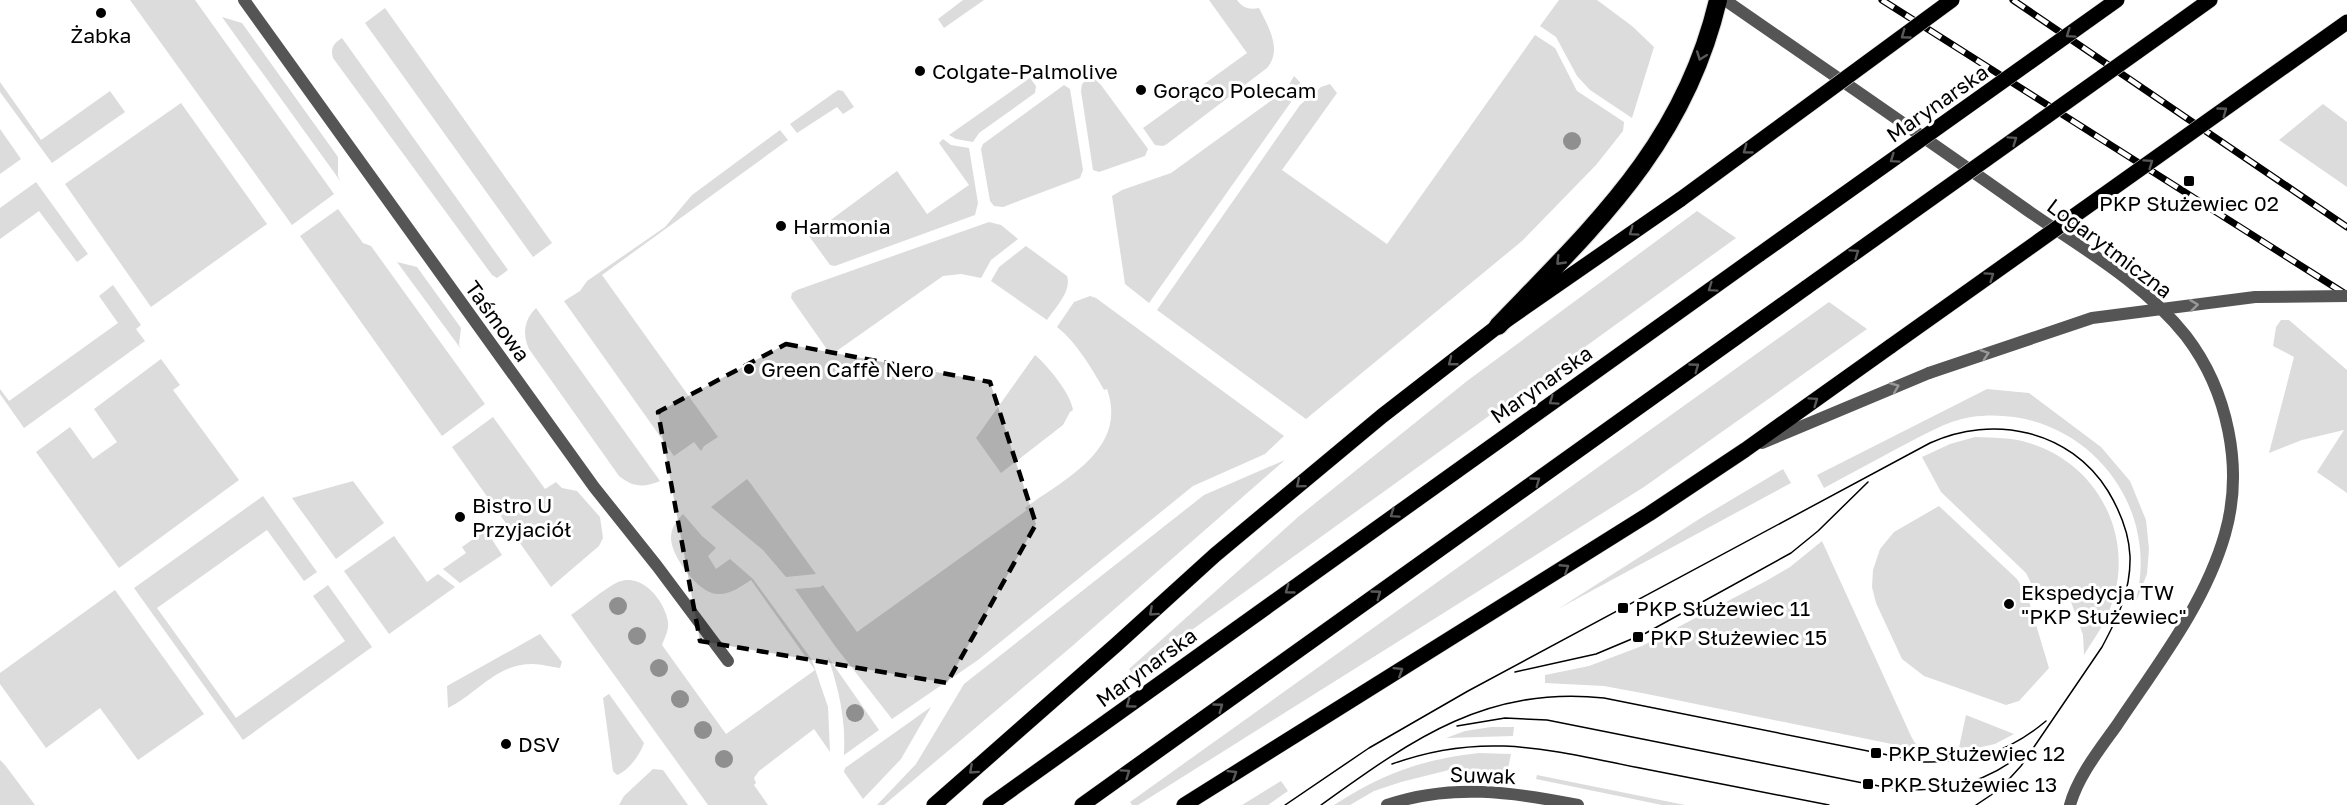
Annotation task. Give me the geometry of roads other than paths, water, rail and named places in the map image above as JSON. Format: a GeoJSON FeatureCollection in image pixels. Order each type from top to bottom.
{"type":"FeatureCollection","features":[{"type":"Feature","properties":{"kind":"highway"},"geometry":{"type":"LineString","coordinates":[[1498,326],[1595,225],[1640,170],[1660,141],[1684,99],[1702,54],[1718,0]]}},
{"type":"Feature","properties":{"kind":"main road"},"geometry":{"type":"LineString","coordinates":[[934,805],[1125,638],[1215,555],[1382,416],[1498,326],[1681,199],[1952,0]]}},
{"type":"Feature","properties":{"kind":"main road","name":"Marynarska"},"geometry":{"type":"LineString","coordinates":[[990,805],[2117,0]]}},
{"type":"Feature","properties":{"kind":"main road"},"geometry":{"type":"LineString","coordinates":[[1082,805],[2210,0]]}},
{"type":"Feature","properties":{"kind":"main road"},"geometry":{"type":"LineString","coordinates":[[1184,805],[1553,575],[1745,450],[2347,22]]}},
{"type":"Feature","properties":{"kind":"street","name":"Taśmowa"},"geometry":{"type":"LineString","coordinates":[[244,0],[594,487],[728,661]]}},
{"type":"Feature","properties":{"kind":"street","name":"Logarytmiczna"},"geometry":{"type":"LineString","coordinates":[[1725,0],[2008,196],[2146,295],[2184,334],[2207,370],[2228,426],[2233,454],[2234,489],[2225,533],[2207,583],[2197,601],[2089,766],[2070,805]]}},
{"type":"Feature","properties":{"kind":"street"},"geometry":{"type":"LineString","coordinates":[[1745,450],[1929,373],[2092,318],[2255,297],[2347,296]]}},
{"type":"Feature","properties":{"kind":"street","name":"Suwak"},"geometry":{"type":"LineString","coordinates":[[1387,805],[1443,792],[1480,790],[1578,805]]}},
{"type":"Feature","properties":{"kind":"tram line"},"geometry":{"type":"LineString","coordinates":[[1285,805],[1369,748],[1468,691],[1930,443],[1954,434],[2004,429],[2028,433],[2052,441],[2073,454],[2092,470],[2108,491],[2123,522],[2128,539],[2130,569],[2126,592],[2102,647],[2021,766],[2000,789],[1976,805]]}},
{"type":"Feature","properties":{"kind":"tram line"},"geometry":{"type":"LineString","coordinates":[[1515,672],[1596,654],[1646,633],[1791,553],[1818,531],[1868,482]]}},
{"type":"Feature","properties":{"kind":"tram line"},"geometry":{"type":"LineString","coordinates":[[1321,805],[1387,759],[1452,722],[1486,709],[1523,700],[1561,696],[1604,698],[1923,762],[1958,761],[1989,754],[2018,741],[2046,721]]}},
{"type":"Feature","properties":{"kind":"tram line"},"geometry":{"type":"LineString","coordinates":[[1457,726],[1505,718],[1547,720],[1868,784],[1911,790],[1952,787],[1971,782],[2009,764],[2027,750]]}},
{"type":"Feature","properties":{"kind":"tram line"},"geometry":{"type":"LineString","coordinates":[[1392,764],[1458,748],[1519,747],[1579,756],[1829,805]]}},
{"type":"Feature","properties":{"kind":"railway"},"geometry":{"type":"LineString","coordinates":[[1882,0],[2347,295]]}},
{"type":"Feature","properties":{"kind":"railway"},"geometry":{"type":"LineString","coordinates":[[2013,0],[2347,227]]}},
{"type":"Feature","properties":{"kind":"place","name":"Żabka"},"geometry":{"type":"Point","coordinates":[101,13]}},
{"type":"Feature","properties":{"kind":"place","name":"Colgate-Palmolive"},"geometry":{"type":"Point","coordinates":[920,71]}},
{"type":"Feature","properties":{"kind":"place","name":"Gorąco Polecam"},"geometry":{"type":"Point","coordinates":[1141,90]}},
{"type":"Feature","properties":{"kind":"place","name":"PKP Służewiec 02"},"geometry":{"type":"Point","coordinates":[2189,181]}},
{"type":"Feature","properties":{"kind":"place","name":"Harmonia"},"geometry":{"type":"Point","coordinates":[781,226]}},
{"type":"Feature","properties":{"kind":"place","name":"Green Caffè Nero"},"geometry":{"type":"Point","coordinates":[749,369]}},
{"type":"Feature","properties":{"kind":"place","name":"Bistro U Przyjaciół"},"geometry":{"type":"Point","coordinates":[460,517]}},
{"type":"Feature","properties":{"kind":"place","name":"Ekspedycja TW \"PKP Służewiec\""},"geometry":{"type":"Point","coordinates":[2009,604]}},
{"type":"Feature","properties":{"kind":"place","name":"PKP Służewiec 11"},"geometry":{"type":"Point","coordinates":[1623,608]}},
{"type":"Feature","properties":{"kind":"place","name":"PKP Służewiec 15"},"geometry":{"type":"Point","coordinates":[1638,637]}},
{"type":"Feature","properties":{"kind":"place","name":"DSV"},"geometry":{"type":"Point","coordinates":[506,744]}},
{"type":"Feature","properties":{"kind":"place","name":"PKP Służewiec 12"},"geometry":{"type":"Point","coordinates":[1876,753]}},
{"type":"Feature","properties":{"kind":"place","name":"PKP Służewiec 13"},"geometry":{"type":"Point","coordinates":[1868,784]}}]}
